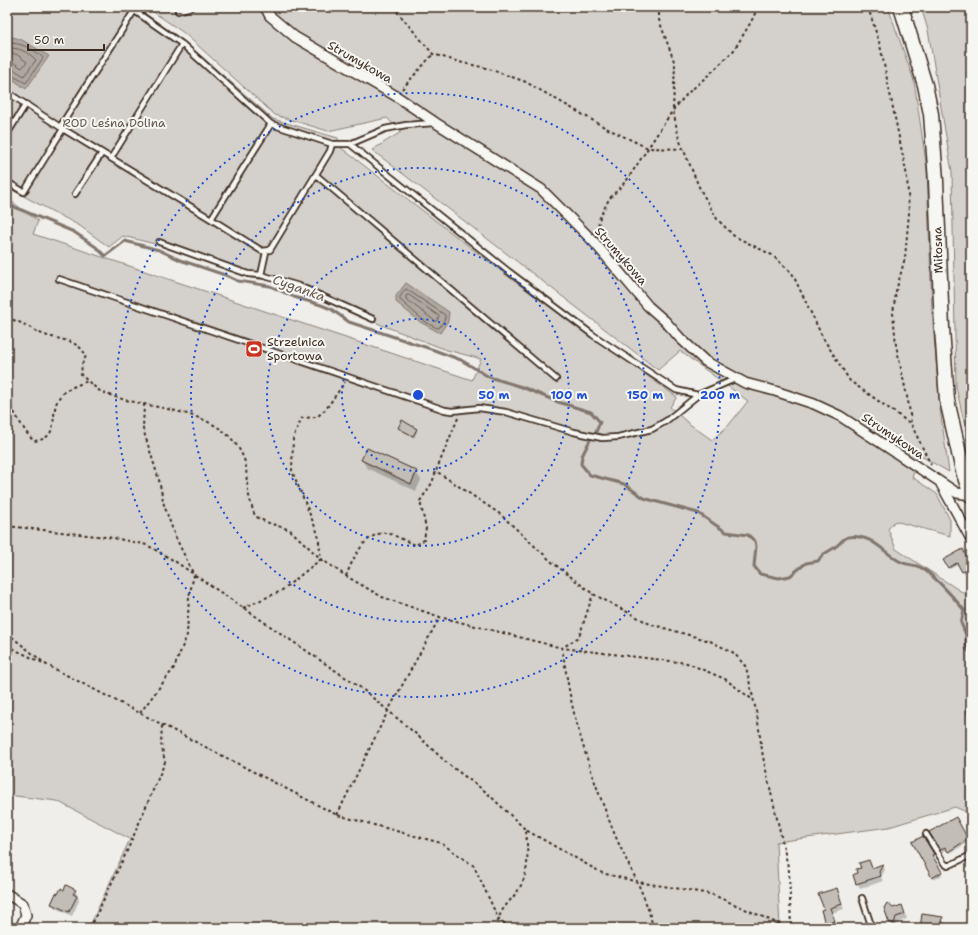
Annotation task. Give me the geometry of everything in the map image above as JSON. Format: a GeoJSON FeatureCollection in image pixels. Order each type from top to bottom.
{"type":"FeatureCollection","features":[{"type":"Feature","properties":{"kind":"main road","name":"Miłosna"},"geometry":{"type":"LineString","coordinates":[[901,7],[925,85],[931,114],[936,174],[942,328],[947,400],[963,471],[971,495]]}},
{"type":"Feature","properties":{"kind":"street","name":"Strumykowa"},"geometry":{"type":"LineString","coordinates":[[265,7],[270,16],[295,37],[396,96],[541,189],[594,242],[648,306],[705,361],[735,379],[795,397],[840,416],[957,493],[971,495]]}},
{"type":"Feature","properties":{"kind":"street"},"geometry":{"type":"LineString","coordinates":[[940,482],[971,539]]}},
{"type":"Feature","properties":{"kind":"street"},"geometry":{"type":"LineString","coordinates":[[7,894],[23,904],[26,915],[20,928]]}},
{"type":"Feature","properties":{"kind":"lane"},"geometry":{"type":"LineString","coordinates":[[129,7],[182,44],[271,124],[332,144],[350,144],[385,129],[406,125],[436,123]]}},
{"type":"Feature","properties":{"kind":"lane"},"geometry":{"type":"LineString","coordinates":[[178,11],[191,7]]}},
{"type":"Feature","properties":{"kind":"lane"},"geometry":{"type":"LineString","coordinates":[[7,182],[24,192],[134,11]]}},
{"type":"Feature","properties":{"kind":"lane"},"geometry":{"type":"LineString","coordinates":[[111,158],[182,44]]}},
{"type":"Feature","properties":{"kind":"lane"},"geometry":{"type":"LineString","coordinates":[[7,92],[102,153],[262,251],[266,252]]}},
{"type":"Feature","properties":{"kind":"lane"},"geometry":{"type":"LineString","coordinates":[[7,134],[26,104]]}},
{"type":"Feature","properties":{"kind":"lane"},"geometry":{"type":"LineString","coordinates":[[211,219],[271,124]]}},
{"type":"Feature","properties":{"kind":"lane"},"geometry":{"type":"LineString","coordinates":[[261,275],[266,252],[270,250],[316,175],[330,151],[332,144]]}},
{"type":"Feature","properties":{"kind":"lane"},"geometry":{"type":"LineString","coordinates":[[350,144],[508,271],[594,335],[676,390],[698,395]]}},
{"type":"Feature","properties":{"kind":"lane"},"geometry":{"type":"LineString","coordinates":[[75,194],[102,153]]}},
{"type":"Feature","properties":{"kind":"lane"},"geometry":{"type":"LineString","coordinates":[[316,175],[556,379]]}},
{"type":"Feature","properties":{"kind":"lane"},"geometry":{"type":"LineString","coordinates":[[159,242],[248,274],[261,275],[299,286],[373,319]]}},
{"type":"Feature","properties":{"kind":"lane"},"geometry":{"type":"LineString","coordinates":[[59,279],[445,410],[479,408],[506,412],[574,432],[602,438],[618,438],[652,429],[666,421],[698,395],[735,379]]}},
{"type":"Feature","properties":{"kind":"lane"},"geometry":{"type":"LineString","coordinates":[[926,834],[944,863],[948,866],[971,855]]}},
{"type":"Feature","properties":{"kind":"lane"},"geometry":{"type":"LineString","coordinates":[[862,898],[872,928]]}},
{"type":"Feature","properties":{"kind":"path"},"geometry":{"type":"LineString","coordinates":[[393,7],[433,54],[486,68],[526,82],[606,128],[648,148],[683,149]]}},
{"type":"Feature","properties":{"kind":"path"},"geometry":{"type":"LineString","coordinates":[[659,7],[659,20],[675,64],[673,110],[683,149],[700,189],[717,219],[734,236],[772,255],[792,273],[823,338],[850,381],[911,424]]}},
{"type":"Feature","properties":{"kind":"path"},"geometry":{"type":"LineString","coordinates":[[594,242],[600,217],[609,199],[627,180],[673,110],[688,93],[715,70],[734,50],[758,7]]}},
{"type":"Feature","properties":{"kind":"path"},"geometry":{"type":"LineString","coordinates":[[868,7],[880,45],[907,176],[909,213],[906,243],[893,313],[896,345],[909,406],[911,424],[940,482]]}},
{"type":"Feature","properties":{"kind":"path"},"geometry":{"type":"LineString","coordinates":[[396,96],[433,54]]}},
{"type":"Feature","properties":{"kind":"path"},"geometry":{"type":"LineString","coordinates":[[7,318],[22,322],[36,332],[67,341],[80,347],[86,356],[82,364],[81,375],[105,392],[144,404],[204,419],[226,433],[245,462],[247,485],[255,516],[266,522],[290,530],[322,558],[346,576],[382,597],[440,617],[562,648],[687,663],[726,679],[754,700]]}},
{"type":"Feature","properties":{"kind":"path"},"geometry":{"type":"LineString","coordinates":[[322,558],[318,534],[292,471],[293,438],[302,418],[317,417],[326,409],[348,376]]}},
{"type":"Feature","properties":{"kind":"path"},"geometry":{"type":"LineString","coordinates":[[7,402],[15,412],[26,433],[34,441],[44,440],[50,434],[55,408],[62,394],[88,381]]}},
{"type":"Feature","properties":{"kind":"path"},"geometry":{"type":"LineString","coordinates":[[140,713],[174,668],[187,635],[189,597],[194,575],[175,536],[164,505],[159,480],[143,429],[144,404]]}},
{"type":"Feature","properties":{"kind":"path"},"geometry":{"type":"LineString","coordinates":[[346,576],[352,560],[361,546],[373,538],[387,533],[416,545],[424,540],[426,528],[420,501],[432,483],[461,410]]}},
{"type":"Feature","properties":{"kind":"path"},"geometry":{"type":"LineString","coordinates":[[7,526],[114,538],[147,545],[173,560],[361,688],[416,734],[448,764],[486,792],[526,830],[602,873],[638,882],[711,894],[789,928],[789,871],[762,757],[754,700],[746,667],[734,654],[710,641],[650,624],[593,594],[553,563],[500,514],[436,471]]}},
{"type":"Feature","properties":{"kind":"path"},"geometry":{"type":"LineString","coordinates":[[243,608],[282,591],[322,558]]}},
{"type":"Feature","properties":{"kind":"path"},"geometry":{"type":"LineString","coordinates":[[562,648],[579,637],[593,594]]}},
{"type":"Feature","properties":{"kind":"path"},"geometry":{"type":"LineString","coordinates":[[337,815],[388,710],[440,617]]}},
{"type":"Feature","properties":{"kind":"path"},"geometry":{"type":"LineString","coordinates":[[7,633],[45,664]]}},
{"type":"Feature","properties":{"kind":"path"},"geometry":{"type":"LineString","coordinates":[[7,646],[45,664],[337,815],[441,844],[474,866],[498,918],[510,928]]}},
{"type":"Feature","properties":{"kind":"path"},"geometry":{"type":"LineString","coordinates":[[562,648],[575,715],[592,775],[614,832],[638,882],[653,928]]}},
{"type":"Feature","properties":{"kind":"path"},"geometry":{"type":"LineString","coordinates":[[90,928],[128,849],[165,762],[161,743],[162,725]]}},
{"type":"Feature","properties":{"kind":"path"},"geometry":{"type":"LineString","coordinates":[[497,928],[498,918],[522,883],[528,857],[526,830]]}},
{"type":"Feature","properties":{"kind":"green space","name":"ROD Leśna Dolina"},"geometry":{"type":"Polygon","coordinates":[[[7,7],[136,7],[184,41],[273,119],[338,138],[340,147],[514,281],[677,397],[670,407],[688,423],[712,440],[728,426],[748,401],[680,351],[658,370],[372,150],[401,132],[387,118],[328,131],[275,115],[184,33],[146,7],[888,7],[914,81],[927,169],[932,311],[940,409],[949,472],[921,456],[912,477],[937,494],[950,520],[950,536],[895,521],[888,529],[896,549],[971,598],[971,814],[955,807],[889,827],[776,842],[780,928],[89,928],[130,839],[57,801],[7,795],[7,198],[38,221],[33,234],[472,380],[481,359],[447,350],[384,326],[296,287],[275,281],[251,278],[155,244],[123,236],[109,247],[80,226],[14,191],[7,185],[7,7]]]}},
{"type":"Feature","properties":{"kind":"green space"},"geometry":{"type":"Polygon","coordinates":[[[921,7],[971,7],[971,452],[956,387],[952,172],[928,30],[921,7]]]}},
{"type":"Feature","properties":{"kind":"water"},"geometry":{"type":"Polygon","coordinates":[[[13,37],[22,40],[49,56],[26,89],[7,75],[7,41],[13,37]]]}},
{"type":"Feature","properties":{"kind":"water"},"geometry":{"type":"Polygon","coordinates":[[[406,283],[449,312],[448,321],[440,333],[420,322],[396,302],[396,296],[406,283]]]}},
{"type":"Feature","properties":{"kind":"building"},"geometry":{"type":"Polygon","coordinates":[[[402,420],[417,429],[413,436],[398,428],[402,420]]]}},
{"type":"Feature","properties":{"kind":"building"},"geometry":{"type":"Polygon","coordinates":[[[367,448],[417,471],[411,484],[361,460],[367,448]]]}},
{"type":"Feature","properties":{"kind":"building"},"geometry":{"type":"Polygon","coordinates":[[[963,549],[971,567],[962,572],[957,563],[948,568],[943,560],[963,549]]]}},
{"type":"Feature","properties":{"kind":"building"},"geometry":{"type":"Polygon","coordinates":[[[956,817],[968,839],[948,852],[945,847],[940,850],[929,832],[956,817]]]}},
{"type":"Feature","properties":{"kind":"building"},"geometry":{"type":"Polygon","coordinates":[[[923,836],[934,854],[932,855],[942,872],[932,878],[912,842],[923,836]]]}},
{"type":"Feature","properties":{"kind":"building"},"geometry":{"type":"Polygon","coordinates":[[[869,860],[872,868],[883,864],[879,872],[881,876],[856,884],[853,875],[857,873],[856,869],[861,868],[859,863],[869,860]]]}},
{"type":"Feature","properties":{"kind":"building"},"geometry":{"type":"Polygon","coordinates":[[[66,885],[76,890],[73,894],[77,896],[69,912],[51,904],[56,893],[58,894],[61,888],[64,890],[66,885]]]}},
{"type":"Feature","properties":{"kind":"building"},"geometry":{"type":"Polygon","coordinates":[[[837,888],[842,904],[830,908],[835,921],[825,924],[821,910],[824,909],[818,894],[837,888]]]}},
{"type":"Feature","properties":{"kind":"building"},"geometry":{"type":"Polygon","coordinates":[[[887,903],[893,908],[902,905],[905,914],[896,917],[894,924],[889,922],[884,908],[887,903]]]}},
{"type":"Feature","properties":{"kind":"building"},"geometry":{"type":"Polygon","coordinates":[[[922,914],[943,917],[941,928],[920,928],[922,914]]]}},
{"type":"Feature","properties":{"kind":"waterway","name":"Cyganka"},"geometry":{"type":"LineString","coordinates":[[7,204],[74,232],[96,247],[105,256],[125,241],[159,250],[180,260],[225,275],[238,281],[270,286],[294,297],[321,305],[331,309],[349,322],[461,360],[489,377],[522,387],[558,402],[591,412],[600,422],[596,432]]}},
{"type":"Feature","properties":{"kind":"waterway"},"geometry":{"type":"LineString","coordinates":[[590,440],[582,456],[581,464],[590,475],[624,484],[644,498],[698,513],[726,532],[748,535],[755,541],[754,566],[760,574],[779,578],[790,576],[806,563],[818,561],[823,555],[848,537],[870,540],[901,562],[917,566],[929,573],[942,585],[964,610],[961,623],[966,635],[966,648],[971,654]]}},
{"type":"Feature","properties":{"kind":"waterway"},"geometry":{"type":"LineString","coordinates":[[971,702],[967,710],[971,722]]}},
{"type":"Feature","properties":{"kind":"place","name":"Strzelnica Sportowa"},"geometry":{"type":"Point","coordinates":[254,349]}}]}
